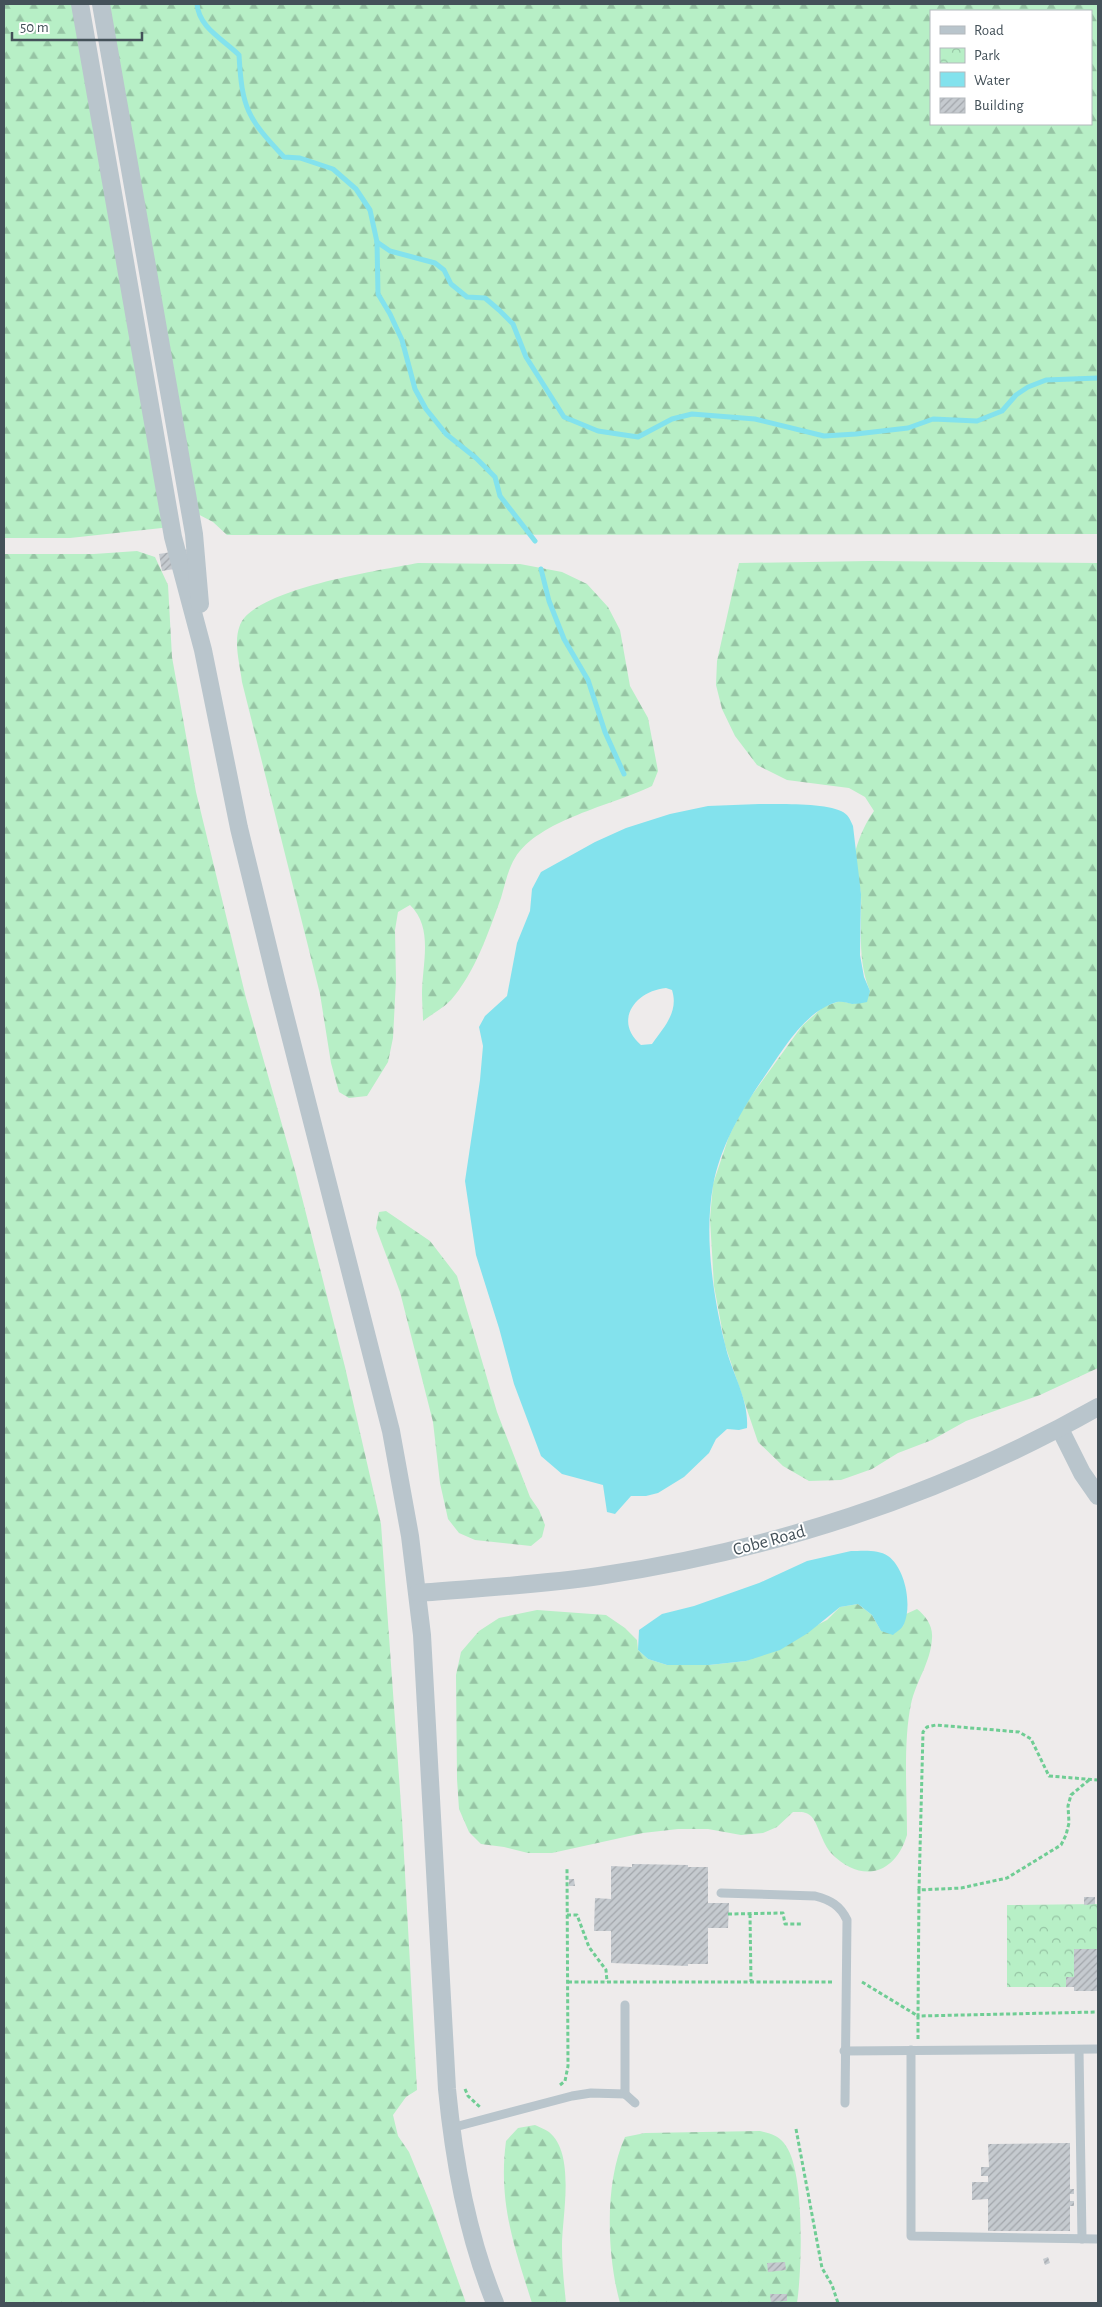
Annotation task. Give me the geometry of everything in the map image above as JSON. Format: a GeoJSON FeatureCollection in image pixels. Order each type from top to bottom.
{"type":"FeatureCollection","features":[{"type":"Feature","properties":{"kind":"street"},"geometry":{"type":"LineString","coordinates":[[80,4],[179,512]]}},
{"type":"Feature","properties":{"kind":"street"},"geometry":{"type":"LineString","coordinates":[[101,4],[179,512],[173,537],[203,650],[244,847],[380,1382],[401,1482],[418,1593],[451,2128],[467,2212],[477,2252],[495,2303]]}},
{"type":"Feature","properties":{"kind":"street","name":"Cobe Road"},"geometry":{"type":"LineString","coordinates":[[418,1593],[598,1576],[684,1561],[755,1545],[843,1519],[979,1468],[1060,1429],[1098,1407]]}},
{"type":"Feature","properties":{"kind":"street"},"geometry":{"type":"LineString","coordinates":[[1060,1429],[1082,1473],[1098,1496]]}},
{"type":"Feature","properties":{"kind":"lane"},"geometry":{"type":"LineString","coordinates":[[721,1893],[815,1896],[827,1899],[843,1911],[847,1920],[844,2051],[845,2103]]}},
{"type":"Feature","properties":{"kind":"lane"},"geometry":{"type":"LineString","coordinates":[[625,2005],[625,2094]]}},
{"type":"Feature","properties":{"kind":"lane"},"geometry":{"type":"LineString","coordinates":[[844,2051],[1098,2049]]}},
{"type":"Feature","properties":{"kind":"lane"},"geometry":{"type":"LineString","coordinates":[[914,2050],[911,2236],[1098,2239]]}},
{"type":"Feature","properties":{"kind":"lane"},"geometry":{"type":"LineString","coordinates":[[1079,2050],[1082,2240]]}},
{"type":"Feature","properties":{"kind":"lane"},"geometry":{"type":"LineString","coordinates":[[451,2128],[572,2096],[591,2093],[625,2094],[634,2103]]}},
{"type":"Feature","properties":{"kind":"path"},"geometry":{"type":"LineString","coordinates":[[914,2050],[918,2016],[923,1732],[927,1727],[936,1725],[1019,1732],[1031,1739],[1049,1776],[1098,1780]]}},
{"type":"Feature","properties":{"kind":"path"},"geometry":{"type":"LineString","coordinates":[[920,1890],[961,1888],[1007,1878],[1061,1845],[1069,1823],[1068,1806],[1071,1795],[1088,1780]]}},
{"type":"Feature","properties":{"kind":"path"},"geometry":{"type":"LineString","coordinates":[[554,2090],[565,2081],[568,2066],[567,1868]]}},
{"type":"Feature","properties":{"kind":"path"},"geometry":{"type":"LineString","coordinates":[[728,1914],[783,1913],[785,1924],[801,1924]]}},
{"type":"Feature","properties":{"kind":"path"},"geometry":{"type":"LineString","coordinates":[[567,1914],[577,1915],[589,1947],[606,1970],[607,1982]]}},
{"type":"Feature","properties":{"kind":"path"},"geometry":{"type":"LineString","coordinates":[[750,1914],[751,1982]]}},
{"type":"Feature","properties":{"kind":"path"},"geometry":{"type":"LineString","coordinates":[[568,1982],[832,1982]]}},
{"type":"Feature","properties":{"kind":"path"},"geometry":{"type":"LineString","coordinates":[[862,1982],[918,2016],[1098,2012]]}},
{"type":"Feature","properties":{"kind":"path"},"geometry":{"type":"LineString","coordinates":[[464,2087],[468,2096],[479,2107],[487,2106]]}},
{"type":"Feature","properties":{"kind":"path"},"geometry":{"type":"LineString","coordinates":[[796,2129],[822,2268],[832,2285],[838,2303]]}},
{"type":"Feature","properties":{"kind":"green space"},"geometry":{"type":"Polygon","coordinates":[[[4,4],[80,4],[171,527],[70,538],[4,538],[4,4]]]}},
{"type":"Feature","properties":{"kind":"green space"},"geometry":{"type":"Polygon","coordinates":[[[101,4],[1098,4],[1098,534],[227,535],[213,522],[190,510],[101,4]]]}},
{"type":"Feature","properties":{"kind":"green space"},"geometry":{"type":"Polygon","coordinates":[[[137,551],[155,557],[168,585],[172,657],[196,792],[246,998],[296,1174],[345,1367],[381,1524],[402,1819],[417,2090],[406,2097],[393,2115],[398,2136],[409,2152],[432,2208],[466,2303],[4,2303],[4,554],[94,554],[137,551]]]}},
{"type":"Feature","properties":{"kind":"green space"},"geometry":{"type":"Polygon","coordinates":[[[871,561],[1098,563],[1098,1368],[1040,1395],[966,1421],[932,1440],[898,1453],[872,1469],[841,1480],[809,1481],[783,1466],[758,1442],[725,1345],[714,1286],[710,1219],[713,1184],[729,1136],[744,1106],[802,1026],[823,1007],[840,1001],[854,1004],[870,991],[863,968],[861,895],[855,854],[861,834],[874,811],[865,797],[849,788],[787,780],[757,765],[735,736],[722,709],[716,685],[717,661],[739,563],[871,561]]]}},
{"type":"Feature","properties":{"kind":"green space"},"geometry":{"type":"Polygon","coordinates":[[[418,563],[520,564],[562,572],[587,584],[608,607],[620,630],[630,686],[648,718],[658,771],[652,786],[577,815],[541,833],[526,845],[510,867],[486,938],[468,977],[451,1000],[423,1021],[422,994],[425,947],[422,924],[410,905],[398,912],[395,930],[396,980],[393,1038],[388,1062],[367,1096],[349,1098],[339,1092],[331,1063],[320,994],[242,682],[237,639],[240,625],[250,612],[269,601],[320,583],[418,563]]]}},
{"type":"Feature","properties":{"kind":"green space"},"geometry":{"type":"Polygon","coordinates":[[[386,1211],[430,1241],[457,1276],[497,1412],[530,1497],[539,1510],[545,1525],[542,1537],[531,1546],[475,1540],[459,1533],[448,1519],[440,1483],[433,1422],[400,1292],[376,1228],[379,1212],[386,1211]]]}},
{"type":"Feature","properties":{"kind":"green space"},"geometry":{"type":"Polygon","coordinates":[[[858,1604],[872,1615],[881,1631],[903,1626],[906,1614],[917,1609],[928,1622],[932,1634],[929,1655],[911,1704],[907,1735],[907,1835],[902,1849],[886,1866],[876,1871],[865,1871],[854,1869],[842,1863],[828,1849],[811,1816],[802,1812],[793,1812],[777,1827],[763,1833],[741,1835],[708,1829],[678,1829],[643,1833],[552,1853],[528,1853],[481,1844],[469,1832],[459,1809],[456,1675],[461,1652],[479,1631],[499,1618],[537,1610],[606,1615],[625,1628],[637,1640],[638,1650],[648,1659],[667,1665],[709,1665],[746,1661],[827,1620],[840,1607],[858,1604]]]}},
{"type":"Feature","properties":{"kind":"green space"},"geometry":{"type":"Polygon","coordinates":[[[1098,1904],[1098,1949],[1074,1949],[1074,1977],[1066,1977],[1066,1987],[1007,1987],[1007,1905],[1098,1904]]]}},
{"type":"Feature","properties":{"kind":"green space"},"geometry":{"type":"Polygon","coordinates":[[[535,2125],[549,2132],[557,2142],[565,2170],[566,2186],[562,2253],[566,2303],[532,2303],[509,2223],[504,2184],[506,2141],[518,2128],[535,2125]]]}},
{"type":"Feature","properties":{"kind":"green space"},"geometry":{"type":"Polygon","coordinates":[[[760,2131],[775,2136],[784,2143],[792,2159],[796,2177],[801,2222],[797,2303],[620,2303],[612,2264],[610,2220],[614,2176],[618,2155],[625,2137],[645,2133],[760,2131]]]}},
{"type":"Feature","properties":{"kind":"water"},"geometry":{"type":"Polygon","coordinates":[[[759,804],[813,805],[834,808],[847,815],[853,826],[861,894],[860,955],[864,977],[870,991],[867,1002],[852,1004],[837,1002],[825,1007],[814,1014],[794,1034],[746,1104],[726,1143],[716,1172],[710,1205],[711,1265],[725,1344],[745,1406],[747,1428],[739,1430],[727,1429],[716,1439],[709,1453],[684,1477],[658,1493],[646,1496],[631,1496],[615,1514],[607,1512],[603,1485],[562,1474],[541,1456],[514,1384],[476,1255],[465,1181],[480,1080],[483,1046],[479,1027],[485,1016],[507,996],[517,943],[530,911],[532,889],[541,872],[595,842],[626,828],[670,814],[708,806],[759,804]],[[666,988],[655,990],[637,1001],[631,1009],[628,1017],[629,1026],[633,1036],[641,1045],[652,1044],[669,1019],[674,1005],[672,990],[666,988]]]}},
{"type":"Feature","properties":{"kind":"water"},"geometry":{"type":"Polygon","coordinates":[[[851,1551],[880,1552],[888,1556],[894,1562],[903,1578],[907,1598],[906,1616],[903,1626],[893,1635],[881,1631],[872,1615],[858,1604],[840,1607],[808,1633],[780,1650],[746,1661],[709,1665],[667,1665],[648,1659],[638,1650],[639,1630],[662,1614],[694,1606],[759,1583],[807,1561],[851,1551]]]}},
{"type":"Feature","properties":{"kind":"building"},"geometry":{"type":"Polygon","coordinates":[[[190,549],[192,566],[162,571],[159,554],[190,549]]]}},
{"type":"Feature","properties":{"kind":"building"},"geometry":{"type":"Polygon","coordinates":[[[632,1864],[708,1867],[708,1903],[729,1903],[728,1928],[708,1928],[708,1964],[688,1964],[688,1966],[611,1963],[611,1931],[594,1931],[595,1898],[611,1899],[611,1866],[632,1867],[632,1864]]]}},
{"type":"Feature","properties":{"kind":"building"},"geometry":{"type":"Polygon","coordinates":[[[569,1879],[574,1879],[575,1886],[569,1886],[569,1879]]]}},
{"type":"Feature","properties":{"kind":"building"},"geometry":{"type":"Polygon","coordinates":[[[1084,1897],[1095,1897],[1095,1904],[1084,1905],[1084,1897]]]}},
{"type":"Feature","properties":{"kind":"building"},"geometry":{"type":"Polygon","coordinates":[[[1074,1949],[1098,1949],[1098,1991],[1074,1991],[1074,1987],[1066,1987],[1066,1977],[1074,1977],[1074,1949]]]}},
{"type":"Feature","properties":{"kind":"building"},"geometry":{"type":"Polygon","coordinates":[[[1070,2143],[1070,2189],[1074,2189],[1074,2194],[1070,2194],[1070,2201],[1074,2201],[1074,2206],[1070,2206],[1070,2231],[988,2231],[988,2199],[972,2200],[972,2182],[988,2182],[988,2176],[981,2176],[981,2167],[989,2167],[988,2144],[1070,2143]]]}},
{"type":"Feature","properties":{"kind":"building"},"geometry":{"type":"Polygon","coordinates":[[[1048,2257],[1050,2263],[1045,2265],[1043,2259],[1048,2257]]]}},
{"type":"Feature","properties":{"kind":"building"},"geometry":{"type":"Polygon","coordinates":[[[785,2262],[786,2270],[768,2272],[767,2263],[785,2262]]]}},
{"type":"Feature","properties":{"kind":"building"},"geometry":{"type":"Polygon","coordinates":[[[770,2294],[787,2294],[787,2301],[771,2302],[770,2294]]]}},
{"type":"Feature","properties":{"kind":"waterway"},"geometry":{"type":"LineString","coordinates":[[197,4],[202,20],[239,55],[245,100],[254,122],[262,132],[284,157],[300,158],[333,169],[356,189],[370,210],[377,242],[378,294],[402,340],[415,389],[426,409],[446,434],[476,458],[495,477],[500,496],[535,541]]}},
{"type":"Feature","properties":{"kind":"waterway"},"geometry":{"type":"LineString","coordinates":[[377,242],[390,251],[435,263],[444,270],[451,284],[467,297],[485,298],[513,324],[526,357],[564,417],[598,431],[638,437],[672,419],[692,414],[755,419],[824,436],[856,434],[908,428],[933,419],[977,421],[1002,411],[1016,395],[1028,387],[1046,380],[1098,378]]}},
{"type":"Feature","properties":{"kind":"waterway"},"geometry":{"type":"LineString","coordinates":[[541,569],[549,601],[564,639],[588,680],[605,732],[624,774]]}}]}
